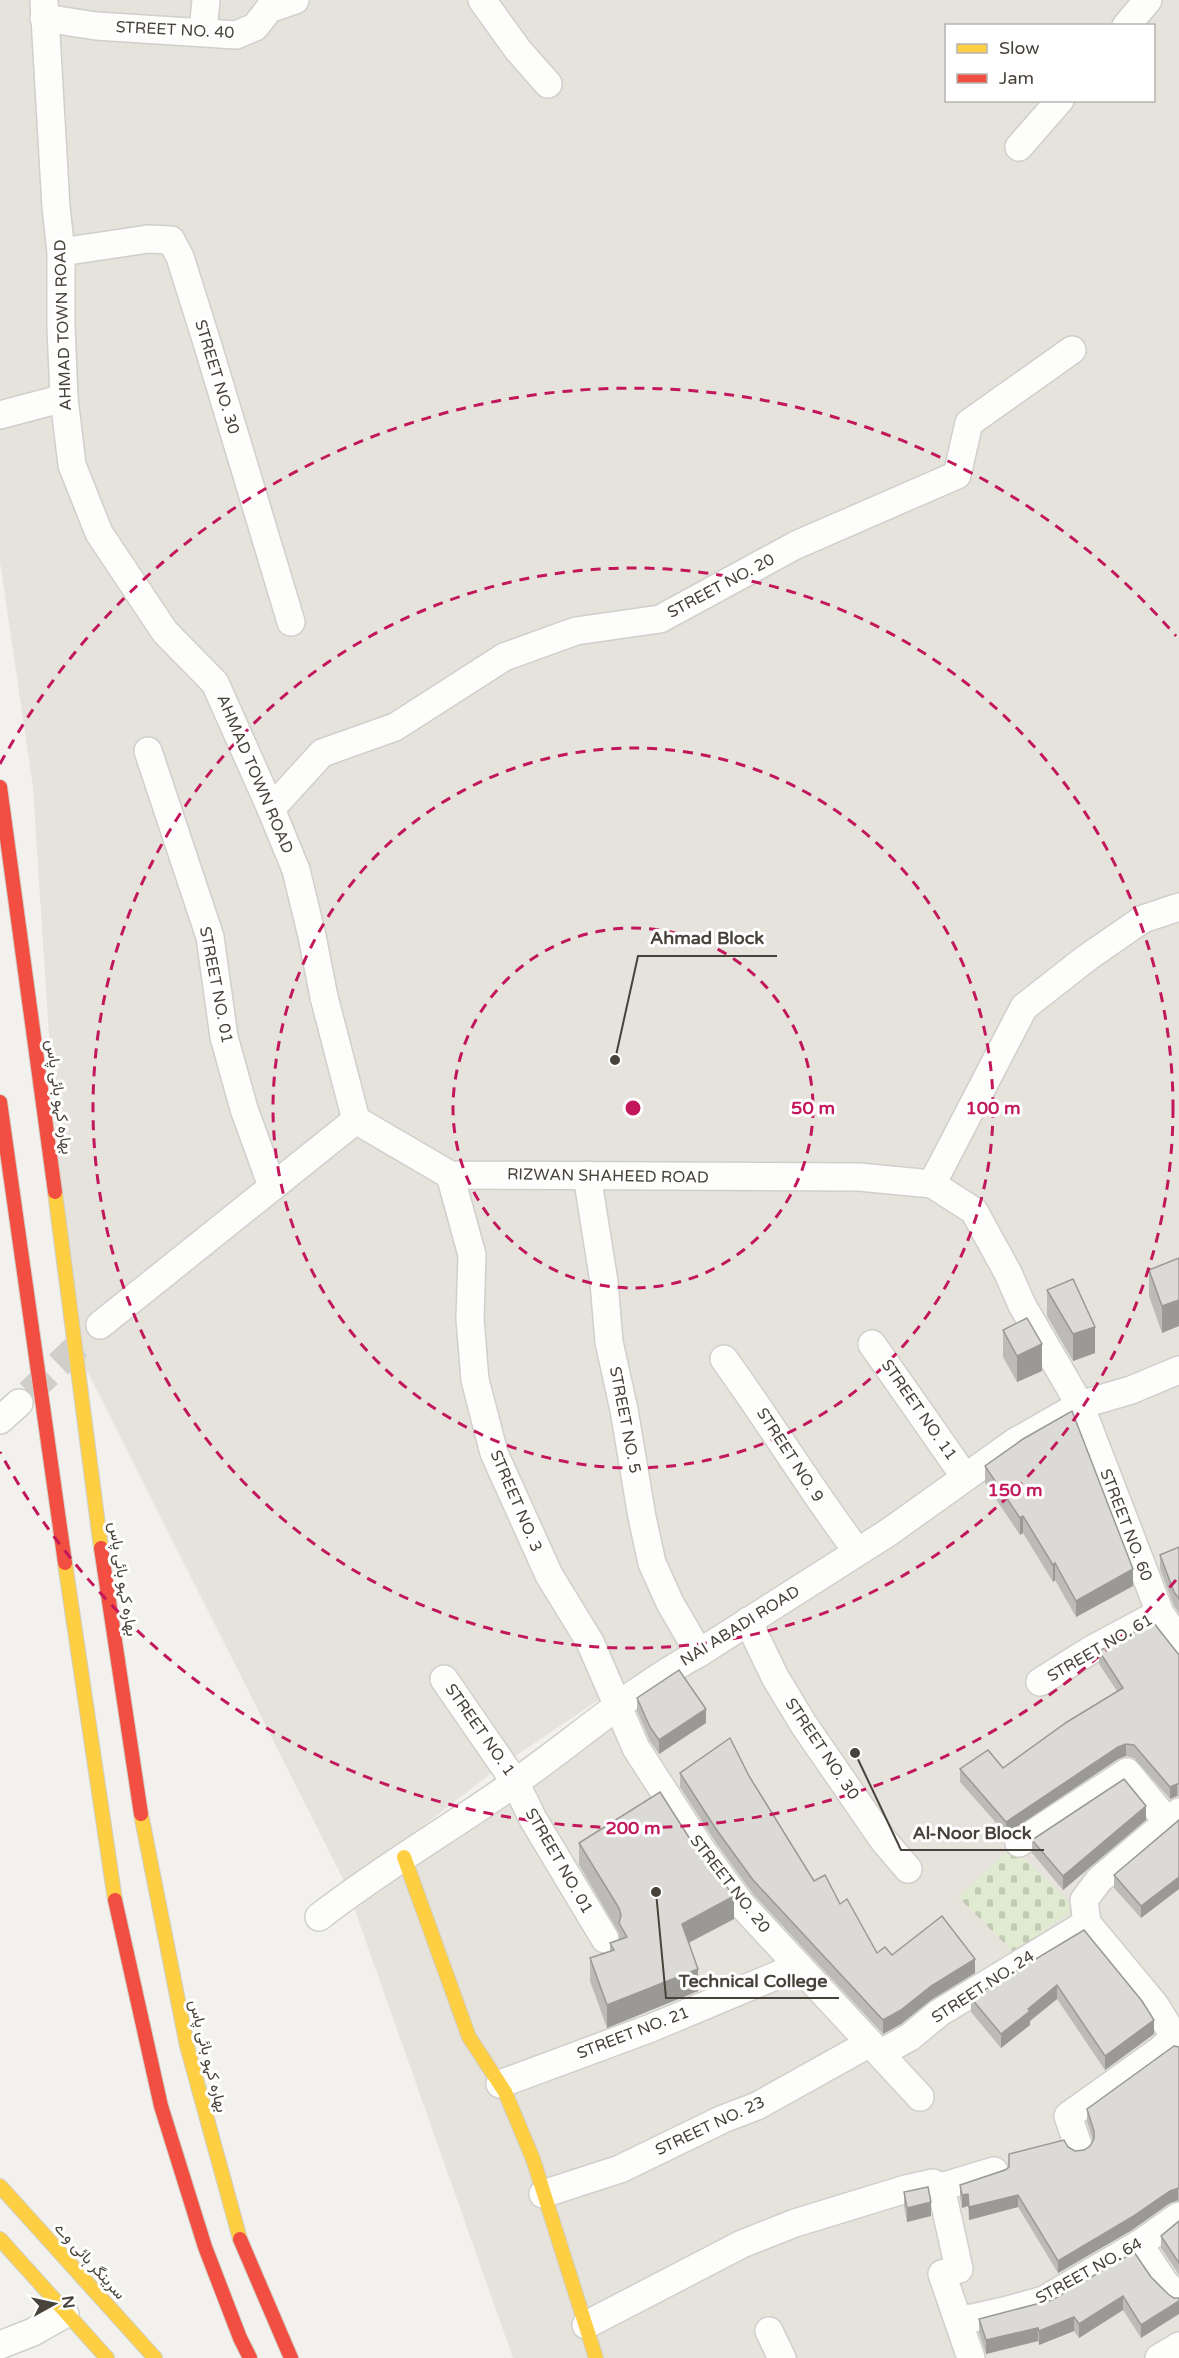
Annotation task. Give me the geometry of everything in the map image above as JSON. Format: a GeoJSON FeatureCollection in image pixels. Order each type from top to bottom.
{"type":"FeatureCollection","features":[{"type":"Feature","properties":{"kind":"main road","name":"بھارہ کہو بائی پاس"},"geometry":{"type":"LineString","coordinates":[[0,787],[61,1236],[97,1523],[145,1839],[187,2046],[241,2244],[291,2358]]}},
{"type":"Feature","properties":{"kind":"main road"},"geometry":{"type":"LineString","coordinates":[[0,1102],[87,1718],[116,1906],[161,2106],[205,2247],[249,2358]]}},
{"type":"Feature","properties":{"kind":"main road"},"geometry":{"type":"LineString","coordinates":[[404,1857],[469,2037],[505,2092],[532,2159],[596,2358]]}},
{"type":"Feature","properties":{"kind":"main road","name":"سرینگر ہائی وے"},"geometry":{"type":"LineString","coordinates":[[0,2186],[155,2358]]}},
{"type":"Feature","properties":{"kind":"main road"},"geometry":{"type":"LineString","coordinates":[[0,2239],[65,2314],[107,2358]]}},
{"type":"Feature","properties":{"kind":"street"},"geometry":{"type":"LineString","coordinates":[[203,32],[206,0]]}},
{"type":"Feature","properties":{"kind":"street","name":"STREET NO. 40"},"geometry":{"type":"LineString","coordinates":[[44,9],[96,26],[236,35],[255,27],[269,9],[294,0]]}},
{"type":"Feature","properties":{"kind":"street"},"geometry":{"type":"LineString","coordinates":[[482,0],[518,50],[548,84]]}},
{"type":"Feature","properties":{"kind":"street"},"geometry":{"type":"LineString","coordinates":[[1128,24],[1148,0]]}},
{"type":"Feature","properties":{"kind":"street","name":"AHMAD TOWN ROAD"},"geometry":{"type":"LineString","coordinates":[[44,9],[56,207],[61,252],[64,398],[72,465],[99,532],[165,632],[215,683],[271,809],[296,870],[332,1028],[356,1120]]}},
{"type":"Feature","properties":{"kind":"street"},"geometry":{"type":"LineString","coordinates":[[1019,147],[1058,102]]}},
{"type":"Feature","properties":{"kind":"street","name":"STREET NO. 30"},"geometry":{"type":"LineString","coordinates":[[61,252],[148,239],[171,240],[180,256],[291,622]]}},
{"type":"Feature","properties":{"kind":"street","name":"STREET NO. 20"},"geometry":{"type":"LineString","coordinates":[[271,809],[322,753],[394,727],[504,657],[576,631],[660,619],[796,545],[957,475],[969,423],[1072,350]]}},
{"type":"Feature","properties":{"kind":"street"},"geometry":{"type":"LineString","coordinates":[[0,415],[64,398]]}},
{"type":"Feature","properties":{"kind":"street","name":"STREET NO. 01"},"geometry":{"type":"LineString","coordinates":[[148,751],[210,937],[224,1036],[244,1109],[272,1186]]}},
{"type":"Feature","properties":{"kind":"street"},"geometry":{"type":"LineString","coordinates":[[932,1184],[1024,1007],[1088,957],[1143,919],[1179,907]]}},
{"type":"Feature","properties":{"kind":"street"},"geometry":{"type":"LineString","coordinates":[[100,1325],[356,1120],[450,1175]]}},
{"type":"Feature","properties":{"kind":"street","name":"RIZWAN SHAHEED ROAD"},"geometry":{"type":"LineString","coordinates":[[450,1175],[858,1178],[932,1184],[975,1211],[1022,1305],[1080,1405]]}},
{"type":"Feature","properties":{"kind":"street","name":"STREET NO. 3"},"geometry":{"type":"LineString","coordinates":[[450,1175],[472,1255],[470,1319],[475,1380],[494,1453],[549,1575],[590,1642],[616,1705]]}},
{"type":"Feature","properties":{"kind":"street","name":"STREET NO. 5"},"geometry":{"type":"LineString","coordinates":[[587,1175],[604,1282],[609,1342],[652,1563],[670,1603],[699,1653]]}},
{"type":"Feature","properties":{"kind":"street","name":"STREET NO. 11"},"geometry":{"type":"LineString","coordinates":[[872,1344],[965,1477]]}},
{"type":"Feature","properties":{"kind":"street","name":"STREET NO. 9"},"geometry":{"type":"LineString","coordinates":[[724,1359],[755,1400],[817,1497],[857,1551]]}},
{"type":"Feature","properties":{"kind":"street","name":"NAI ABADI ROAD"},"geometry":{"type":"LineString","coordinates":[[320,1917],[515,1782],[616,1705],[857,1551],[1015,1442],[1080,1405],[1131,1390],[1179,1370]]}},
{"type":"Feature","properties":{"kind":"street","name":"STREET NO. 60"},"geometry":{"type":"LineString","coordinates":[[1080,1405],[1160,1613],[1179,1641]]}},
{"type":"Feature","properties":{"kind":"street","name":"STREET NO. 61"},"geometry":{"type":"LineString","coordinates":[[1040,1682],[1091,1650],[1160,1613]]}},
{"type":"Feature","properties":{"kind":"street","name":"STREET NO. 30"},"geometry":{"type":"LineString","coordinates":[[748,1621],[775,1677],[804,1725],[884,1841],[908,1869]]}},
{"type":"Feature","properties":{"kind":"street","name":"STREET NO. 1"},"geometry":{"type":"LineString","coordinates":[[444,1678],[515,1782]]}},
{"type":"Feature","properties":{"kind":"street","name":"STREET NO. 20"},"geometry":{"type":"LineString","coordinates":[[616,1705],[636,1748],[703,1852],[741,1904],[920,2097]]}},
{"type":"Feature","properties":{"kind":"street"},"geometry":{"type":"LineString","coordinates":[[1019,1843],[1127,1772],[1173,1817],[1099,1880],[1084,1900],[1087,1923],[1155,2005],[1177,2038],[1068,2116],[1079,2148]]}},
{"type":"Feature","properties":{"kind":"street","name":"STREET NO. 01"},"geometry":{"type":"LineString","coordinates":[[515,1782],[533,1819],[605,1939]]}},
{"type":"Feature","properties":{"kind":"street","name":"STREET NO. 24"},"geometry":{"type":"LineString","coordinates":[[876,2048],[910,2037],[939,2013],[1087,1923]]}},
{"type":"Feature","properties":{"kind":"street","name":"STREET NO. 21"},"geometry":{"type":"LineString","coordinates":[[500,2085],[651,2028],[799,1966]]}},
{"type":"Feature","properties":{"kind":"street","name":"STREET NO. 23"},"geometry":{"type":"LineString","coordinates":[[543,2194],[620,2169],[876,2048]]}},
{"type":"Feature","properties":{"kind":"street"},"geometry":{"type":"LineString","coordinates":[[586,2325],[742,2244],[784,2227],[906,2189],[933,2183],[941,2187],[994,2171]]}},
{"type":"Feature","properties":{"kind":"street"},"geometry":{"type":"LineString","coordinates":[[941,2187],[960,2269],[942,2274],[971,2358]]}},
{"type":"Feature","properties":{"kind":"street","name":"STREET NO. 64"},"geometry":{"type":"LineString","coordinates":[[958,2319],[973,2318],[1044,2300],[1139,2244],[1179,2216]]}},
{"type":"Feature","properties":{"kind":"street"},"geometry":{"type":"LineString","coordinates":[[1139,2244],[1164,2283],[1179,2297]]}},
{"type":"Feature","properties":{"kind":"street"},"geometry":{"type":"LineString","coordinates":[[0,2345],[33,2332],[65,2314]]}},
{"type":"Feature","properties":{"kind":"street"},"geometry":{"type":"LineString","coordinates":[[769,2331],[782,2358]]}},
{"type":"Feature","properties":{"kind":"street"},"geometry":{"type":"LineString","coordinates":[[1159,2358],[1179,2346]]}},
{"type":"Feature","properties":{"kind":"shaded area"},"geometry":{"type":"Polygon","coordinates":[[[0,0],[1179,0],[1179,2358],[513,2358],[346,1885],[68,1333],[33,787],[0,562],[0,0]],[[676,1649],[502,1765],[366,1870],[676,1649]]]}},
{"type":"Feature","properties":{"kind":"green space"},"geometry":{"type":"Polygon","coordinates":[[[1012,1848],[1076,1908],[1013,1952],[958,1897],[1012,1848]]]}},
{"type":"Feature","properties":{"kind":"building"},"geometry":{"type":"Polygon","coordinates":[[[1179,1258],[1179,1300],[1162,1306],[1149,1270],[1179,1258]]]}},
{"type":"Feature","properties":{"kind":"building"},"geometry":{"type":"Polygon","coordinates":[[[1073,1279],[1095,1327],[1073,1334],[1047,1290],[1073,1279]]]}},
{"type":"Feature","properties":{"kind":"building"},"geometry":{"type":"Polygon","coordinates":[[[1027,1318],[1042,1344],[1017,1356],[1003,1330],[1027,1318]]]}},
{"type":"Feature","properties":{"kind":"building"},"geometry":{"type":"Polygon","coordinates":[[[1072,1411],[1133,1569],[1076,1601],[1055,1563],[1053,1565],[1023,1516],[1020,1518],[985,1466],[1023,1439],[1072,1411]]]}},
{"type":"Feature","properties":{"kind":"building"},"geometry":{"type":"Polygon","coordinates":[[[1179,1547],[1179,1599],[1174,1592],[1160,1555],[1179,1547]]]}},
{"type":"Feature","properties":{"kind":"building"},"geometry":{"type":"Polygon","coordinates":[[[1153,1622],[1179,1655],[1179,1784],[1170,1787],[1134,1745],[1126,1744],[1118,1747],[1006,1822],[960,1769],[988,1750],[1003,1768],[1067,1722],[1123,1688],[1099,1651],[1153,1622]]]}},
{"type":"Feature","properties":{"kind":"building"},"geometry":{"type":"Polygon","coordinates":[[[679,1670],[706,1709],[659,1740],[650,1727],[637,1698],[679,1670]]]}},
{"type":"Feature","properties":{"kind":"building"},"geometry":{"type":"Polygon","coordinates":[[[730,1738],[749,1776],[814,1881],[825,1875],[840,1904],[847,1899],[877,1953],[885,1947],[892,1955],[942,1916],[975,1959],[931,1986],[901,2010],[883,2020],[753,1880],[716,1829],[680,1773],[730,1738]]]}},
{"type":"Feature","properties":{"kind":"building"},"geometry":{"type":"Polygon","coordinates":[[[1124,1779],[1146,1806],[1063,1876],[1032,1840],[1124,1779]]]}},
{"type":"Feature","properties":{"kind":"building"},"geometry":{"type":"Polygon","coordinates":[[[660,1792],[690,1839],[734,1896],[682,1924],[698,1969],[607,2005],[590,1958],[614,1950],[610,1943],[627,1937],[619,1923],[621,1915],[619,1908],[579,1843],[660,1792]]]}},
{"type":"Feature","properties":{"kind":"building"},"geometry":{"type":"Polygon","coordinates":[[[1179,1820],[1179,1877],[1141,1906],[1114,1875],[1179,1820]]]}},
{"type":"Feature","properties":{"kind":"building"},"geometry":{"type":"Polygon","coordinates":[[[1084,1930],[1142,2001],[1154,2020],[1105,2056],[1057,1985],[1001,2034],[971,1998],[1084,1930]]]}},
{"type":"Feature","properties":{"kind":"building"},"geometry":{"type":"Polygon","coordinates":[[[1174,2046],[1179,2047],[1179,2188],[1170,2191],[1132,2217],[1058,2261],[1018,2195],[969,2207],[968,2194],[962,2195],[960,2185],[1005,2170],[1009,2167],[1009,2154],[1064,2140],[1068,2147],[1075,2151],[1084,2150],[1090,2146],[1094,2139],[1094,2131],[1087,2109],[1174,2046]]]}},
{"type":"Feature","properties":{"kind":"building"},"geometry":{"type":"Polygon","coordinates":[[[928,2187],[931,2202],[907,2208],[904,2192],[928,2187]]]}},
{"type":"Feature","properties":{"kind":"building"},"geometry":{"type":"Polygon","coordinates":[[[1179,2221],[1179,2263],[1161,2236],[1179,2221]]]}},
{"type":"Feature","properties":{"kind":"building"},"geometry":{"type":"Polygon","coordinates":[[[1134,2252],[1151,2277],[1168,2294],[1179,2298],[1179,2301],[1141,2325],[1123,2296],[1079,2324],[1074,2317],[1039,2331],[1038,2328],[986,2340],[979,2319],[1052,2300],[1134,2252]]]}},
{"type":"Feature","properties":{"kind":"tunnel"},"geometry":{"type":"LineString","coordinates":[[29,1393],[87,1337]]}},
{"type":"Feature","properties":{"kind":"traffic: slow"},"geometry":{"type":"LineString","coordinates":[[55,1192],[101,1548]]}},
{"type":"Feature","properties":{"kind":"traffic: slow"},"geometry":{"type":"LineString","coordinates":[[65,1563],[115,1900]]}},
{"type":"Feature","properties":{"kind":"traffic: slow"},"geometry":{"type":"LineString","coordinates":[[141,1814],[187,2046],[240,2239]]}},
{"type":"Feature","properties":{"kind":"traffic: slow"},"geometry":{"type":"LineString","coordinates":[[404,1857],[469,2037],[505,2092],[533,2159],[596,2358]]}},
{"type":"Feature","properties":{"kind":"traffic: slow"},"geometry":{"type":"LineString","coordinates":[[0,2186],[155,2358]]}},
{"type":"Feature","properties":{"kind":"traffic: slow"},"geometry":{"type":"LineString","coordinates":[[0,2239],[107,2358]]}},
{"type":"Feature","properties":{"kind":"traffic: jam"},"geometry":{"type":"LineString","coordinates":[[0,787],[55,1192]]}},
{"type":"Feature","properties":{"kind":"traffic: jam"},"geometry":{"type":"LineString","coordinates":[[0,1102],[65,1563]]}},
{"type":"Feature","properties":{"kind":"traffic: jam"},"geometry":{"type":"LineString","coordinates":[[101,1548],[141,1814]]}},
{"type":"Feature","properties":{"kind":"traffic: jam"},"geometry":{"type":"LineString","coordinates":[[115,1900],[161,2106],[205,2247],[250,2358]]}},
{"type":"Feature","properties":{"kind":"traffic: jam"},"geometry":{"type":"LineString","coordinates":[[240,2239],[291,2358]]}},
{"type":"Feature","properties":{"kind":"place","name":"Ahmad Block"},"geometry":{"type":"Point","coordinates":[615,1060]}},
{"type":"Feature","properties":{"kind":"place","name":"Al-Noor Block"},"geometry":{"type":"Point","coordinates":[855,1753]}},
{"type":"Feature","properties":{"kind":"place","name":"Technical College"},"geometry":{"type":"Point","coordinates":[656,1892]}}]}
